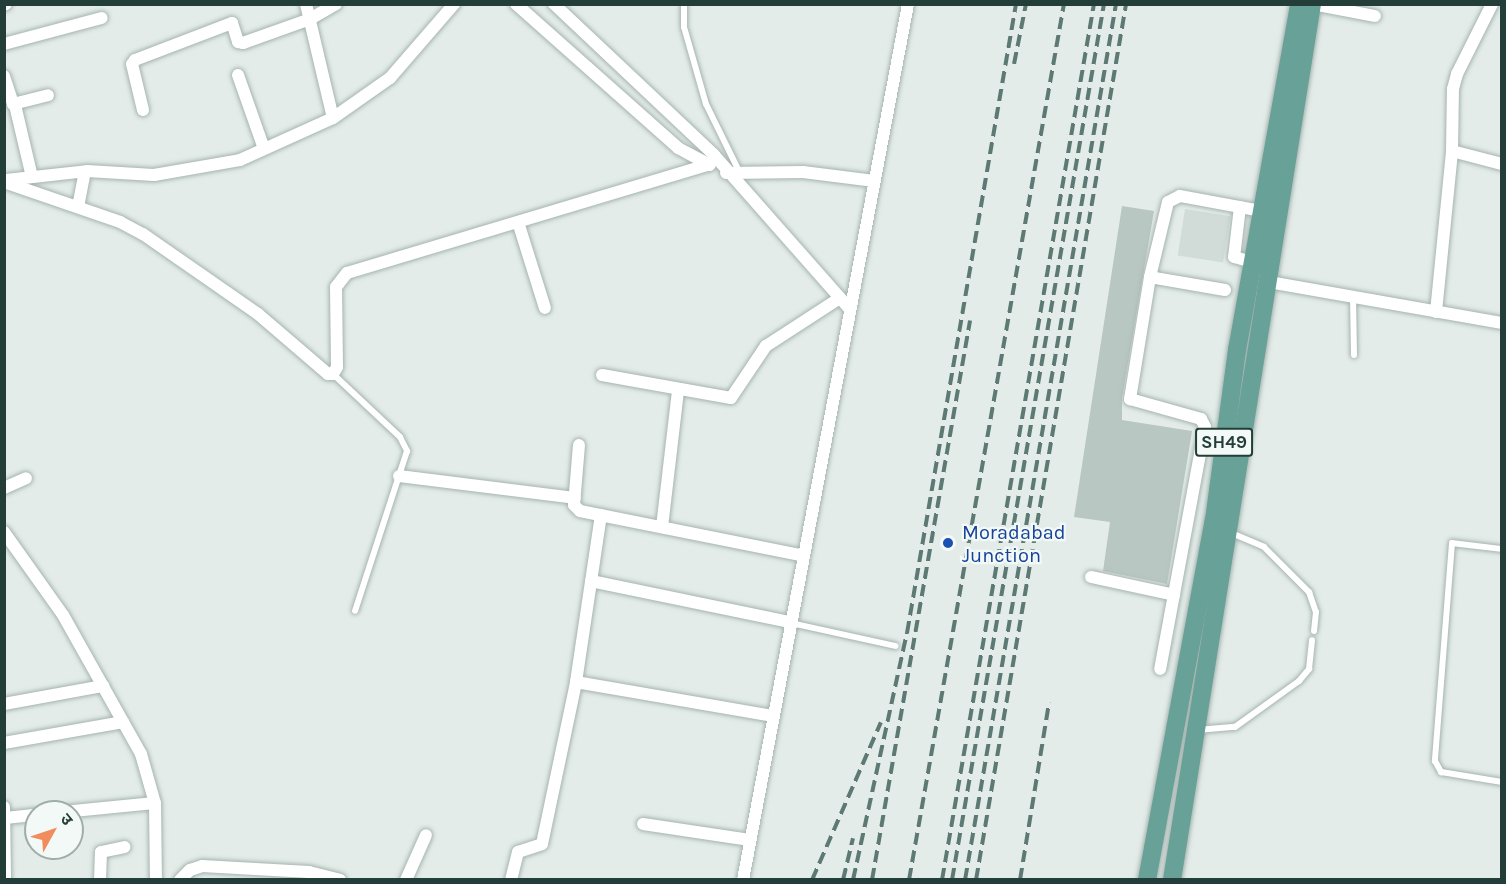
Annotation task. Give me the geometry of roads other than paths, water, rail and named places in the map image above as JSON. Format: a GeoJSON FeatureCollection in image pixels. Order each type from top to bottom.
{"type":"FeatureCollection","features":[{"type":"Feature","properties":{"kind":"main road","name":"SH49"},"geometry":{"type":"LineString","coordinates":[[1147,879],[1182,689],[1253,262],[1299,4]]}},
{"type":"Feature","properties":{"kind":"main road","name":"SH49"},"geometry":{"type":"LineString","coordinates":[[1172,879],[1312,4]]}},
{"type":"Feature","properties":{"kind":"main road"},"geometry":{"type":"LineString","coordinates":[[1227,419],[1246,422]]}},
{"type":"Feature","properties":{"kind":"main road"},"geometry":{"type":"LineString","coordinates":[[1182,689],[1202,695]]}},
{"type":"Feature","properties":{"kind":"street"},"geometry":{"type":"LineString","coordinates":[[306,4],[333,118]]}},
{"type":"Feature","properties":{"kind":"street"},"geometry":{"type":"LineString","coordinates":[[143,110],[132,64],[135,60],[232,23],[238,42],[243,43],[310,19],[336,4]]}},
{"type":"Feature","properties":{"kind":"street"},"geometry":{"type":"LineString","coordinates":[[4,181],[85,172],[154,175],[240,160],[333,118],[405,65],[454,4]]}},
{"type":"Feature","properties":{"kind":"street"},"geometry":{"type":"LineString","coordinates":[[516,4],[678,148],[707,165],[741,173],[821,173],[874,181]]}},
{"type":"Feature","properties":{"kind":"street"},"geometry":{"type":"LineString","coordinates":[[554,4],[714,155],[723,170],[850,309]]}},
{"type":"Feature","properties":{"kind":"street"},"geometry":{"type":"LineString","coordinates":[[743,879],[801,555],[908,4]]}},
{"type":"Feature","properties":{"kind":"street"},"geometry":{"type":"LineString","coordinates":[[1312,4],[1375,16]]}},
{"type":"Feature","properties":{"kind":"street"},"geometry":{"type":"LineString","coordinates":[[1436,312],[1457,74],[1492,4]]}},
{"type":"Feature","properties":{"kind":"street"},"geometry":{"type":"LineString","coordinates":[[4,44],[102,18]]}},
{"type":"Feature","properties":{"kind":"street"},"geometry":{"type":"LineString","coordinates":[[238,75],[264,149]]}},
{"type":"Feature","properties":{"kind":"street"},"geometry":{"type":"LineString","coordinates":[[4,76],[15,105],[33,177]]}},
{"type":"Feature","properties":{"kind":"street"},"geometry":{"type":"LineString","coordinates":[[15,105],[48,95]]}},
{"type":"Feature","properties":{"kind":"street"},"geometry":{"type":"LineString","coordinates":[[1452,151],[1502,164]]}},
{"type":"Feature","properties":{"kind":"street"},"geometry":{"type":"LineString","coordinates":[[4,181],[120,222],[159,244],[258,314],[328,374],[333,374],[337,367],[336,286],[340,278],[358,269],[707,165]]}},
{"type":"Feature","properties":{"kind":"street"},"geometry":{"type":"LineString","coordinates":[[78,207],[85,172]]}},
{"type":"Feature","properties":{"kind":"street"},"geometry":{"type":"LineString","coordinates":[[1160,669],[1205,427],[1201,419],[1130,399],[1150,277],[1171,198],[1262,211]]}},
{"type":"Feature","properties":{"kind":"street"},"geometry":{"type":"LineString","coordinates":[[1240,207],[1234,257],[1253,262]]}},
{"type":"Feature","properties":{"kind":"street"},"geometry":{"type":"LineString","coordinates":[[518,222],[545,308]]}},
{"type":"Feature","properties":{"kind":"street"},"geometry":{"type":"LineString","coordinates":[[1150,277],[1225,290]]}},
{"type":"Feature","properties":{"kind":"street"},"geometry":{"type":"LineString","coordinates":[[1269,282],[1502,323]]}},
{"type":"Feature","properties":{"kind":"street"},"geometry":{"type":"LineString","coordinates":[[602,375],[730,398],[765,346],[840,298]]}},
{"type":"Feature","properties":{"kind":"street"},"geometry":{"type":"LineString","coordinates":[[662,527],[678,390]]}},
{"type":"Feature","properties":{"kind":"street"},"geometry":{"type":"LineString","coordinates":[[579,445],[576,508],[801,555]]}},
{"type":"Feature","properties":{"kind":"street"},"geometry":{"type":"LineString","coordinates":[[399,476],[575,498]]}},
{"type":"Feature","properties":{"kind":"street"},"geometry":{"type":"LineString","coordinates":[[4,488],[26,478]]}},
{"type":"Feature","properties":{"kind":"street"},"geometry":{"type":"LineString","coordinates":[[511,879],[518,852],[542,844],[576,682],[601,515]]}},
{"type":"Feature","properties":{"kind":"street"},"geometry":{"type":"LineString","coordinates":[[4,532],[60,610],[141,754],[155,803],[156,879]]}},
{"type":"Feature","properties":{"kind":"street"},"geometry":{"type":"LineString","coordinates":[[1091,578],[1174,595]]}},
{"type":"Feature","properties":{"kind":"street"},"geometry":{"type":"LineString","coordinates":[[591,581],[789,622]]}},
{"type":"Feature","properties":{"kind":"street"},"geometry":{"type":"LineString","coordinates":[[576,682],[772,716]]}},
{"type":"Feature","properties":{"kind":"street"},"geometry":{"type":"LineString","coordinates":[[4,704],[103,686]]}},
{"type":"Feature","properties":{"kind":"street"},"geometry":{"type":"LineString","coordinates":[[4,743],[123,722]]}},
{"type":"Feature","properties":{"kind":"street"},"geometry":{"type":"LineString","coordinates":[[84,810],[155,803]]}},
{"type":"Feature","properties":{"kind":"street"},"geometry":{"type":"LineString","coordinates":[[4,807],[5,879]]}},
{"type":"Feature","properties":{"kind":"street"},"geometry":{"type":"LineString","coordinates":[[5,818],[24,816]]}},
{"type":"Feature","properties":{"kind":"street"},"geometry":{"type":"LineString","coordinates":[[643,824],[750,840]]}},
{"type":"Feature","properties":{"kind":"street"},"geometry":{"type":"LineString","coordinates":[[406,879],[426,835]]}},
{"type":"Feature","properties":{"kind":"street"},"geometry":{"type":"LineString","coordinates":[[100,879],[101,852],[124,847]]}},
{"type":"Feature","properties":{"kind":"street"},"geometry":{"type":"LineString","coordinates":[[180,879],[190,870],[202,866],[309,872],[340,879]]}},
{"type":"Feature","properties":{"kind":"lane"},"geometry":{"type":"LineString","coordinates":[[684,4],[684,27],[706,104],[741,173]]}},
{"type":"Feature","properties":{"kind":"lane"},"geometry":{"type":"LineString","coordinates":[[1353,297],[1354,355]]}},
{"type":"Feature","properties":{"kind":"lane"},"geometry":{"type":"LineString","coordinates":[[333,374],[405,443],[407,451],[355,611]]}},
{"type":"Feature","properties":{"kind":"lane"},"geometry":{"type":"LineString","coordinates":[[1228,532],[1264,547],[1309,592],[1316,612],[1314,631]]}},
{"type":"Feature","properties":{"kind":"lane"},"geometry":{"type":"LineString","coordinates":[[1502,549],[1452,543],[1435,760],[1441,772],[1502,782]]}},
{"type":"Feature","properties":{"kind":"lane"},"geometry":{"type":"LineString","coordinates":[[789,622],[896,646]]}},
{"type":"Feature","properties":{"kind":"lane"},"geometry":{"type":"LineString","coordinates":[[1196,730],[1235,727],[1299,681],[1309,669],[1312,640]]}},
{"type":"Feature","properties":{"kind":"railway"},"geometry":{"type":"LineString","coordinates":[[853,880],[907,633],[1016,4]]}},
{"type":"Feature","properties":{"kind":"railway"},"geometry":{"type":"LineString","coordinates":[[1014,64],[1026,4]]}},
{"type":"Feature","properties":{"kind":"railway"},"geometry":{"type":"LineString","coordinates":[[909,880],[1064,4]]}},
{"type":"Feature","properties":{"kind":"railway"},"geometry":{"type":"LineString","coordinates":[[942,880],[1094,4]]}},
{"type":"Feature","properties":{"kind":"railway"},"geometry":{"type":"LineString","coordinates":[[952,880],[1104,4]]}},
{"type":"Feature","properties":{"kind":"railway"},"geometry":{"type":"LineString","coordinates":[[965,880],[1116,4]]}},
{"type":"Feature","properties":{"kind":"railway"},"geometry":{"type":"LineString","coordinates":[[976,880],[1126,4]]}},
{"type":"Feature","properties":{"kind":"railway"},"geometry":{"type":"LineString","coordinates":[[872,880],[970,321]]}},
{"type":"Feature","properties":{"kind":"railway"},"geometry":{"type":"LineString","coordinates":[[1020,880],[1049,702]]}},
{"type":"Feature","properties":{"kind":"railway"},"geometry":{"type":"LineString","coordinates":[[812,880],[881,722]]}},
{"type":"Feature","properties":{"kind":"railway"},"geometry":{"type":"LineString","coordinates":[[843,880],[853,838]]}},
{"type":"Feature","properties":{"kind":"place","name":"Moradabad Junction"},"geometry":{"type":"Point","coordinates":[948,543]}}]}
